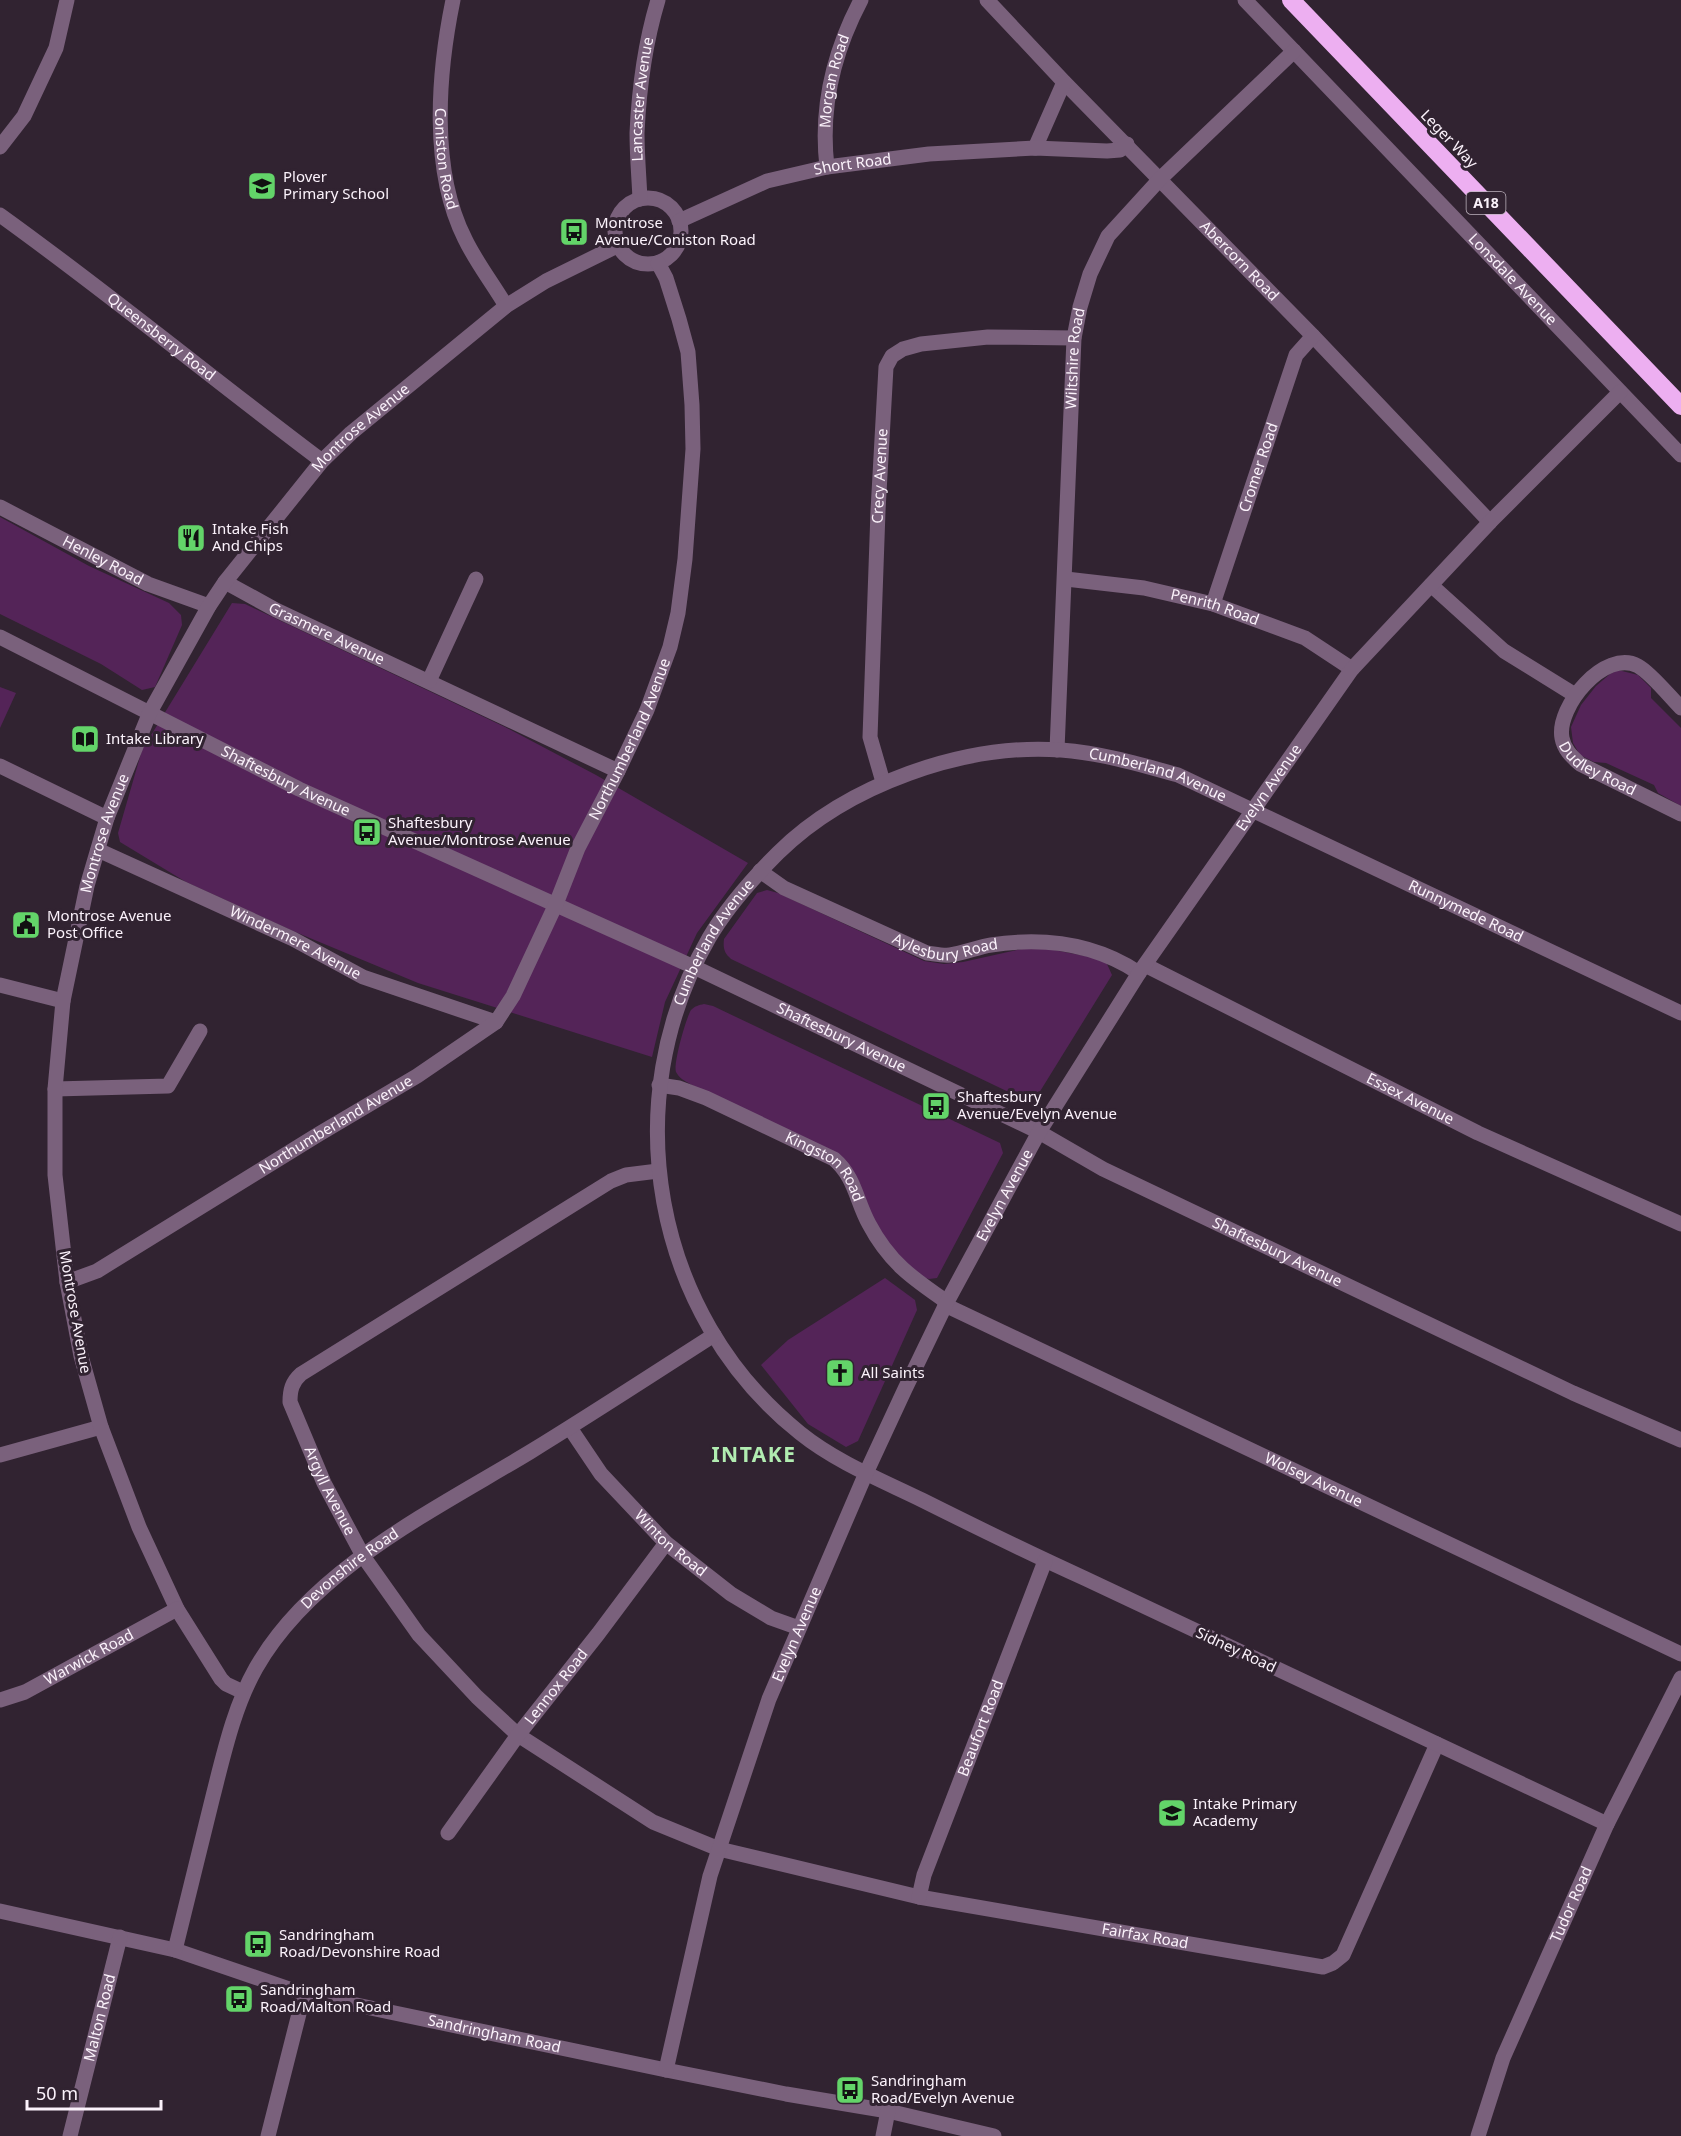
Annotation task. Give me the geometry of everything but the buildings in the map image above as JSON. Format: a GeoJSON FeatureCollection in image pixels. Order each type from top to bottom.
{"type":"FeatureCollection","features":[{"type":"Feature","properties":{"kind":"highway","name":"Leger Way"},"geometry":{"type":"LineString","coordinates":[[1291,0],[1681,406]]}},
{"type":"Feature","properties":{"kind":"street"},"geometry":{"type":"LineString","coordinates":[[0,147],[24,116],[56,48],[67,0]]}},
{"type":"Feature","properties":{"kind":"street","name":"Coniston Road"},"geometry":{"type":"LineString","coordinates":[[453,0],[441,84],[441,144],[445,177],[464,239],[506,306]]}},
{"type":"Feature","properties":{"kind":"street","name":"Lancaster Avenue"},"geometry":{"type":"LineString","coordinates":[[640,199],[637,135],[640,100],[651,22],[658,0]]}},
{"type":"Feature","properties":{"kind":"street","name":"Morgan Road"},"geometry":{"type":"LineString","coordinates":[[827,167],[824,120],[829,85],[848,25],[861,0]]}},
{"type":"Feature","properties":{"kind":"street","name":"Abercorn Road"},"geometry":{"type":"LineString","coordinates":[[987,0],[1490,522]]}},
{"type":"Feature","properties":{"kind":"street","name":"Lonsdale Avenue"},"geometry":{"type":"LineString","coordinates":[[1245,0],[1681,455]]}},
{"type":"Feature","properties":{"kind":"street","name":"Wiltshire Road"},"geometry":{"type":"LineString","coordinates":[[1057,750],[1074,338],[1090,273],[1108,236],[1160,179],[1294,51]]}},
{"type":"Feature","properties":{"kind":"street"},"geometry":{"type":"LineString","coordinates":[[1035,148],[1064,82]]}},
{"type":"Feature","properties":{"kind":"street","name":"Short Road"},"geometry":{"type":"LineString","coordinates":[[679,220],[767,181],[827,167],[929,154],[1035,148],[1107,151],[1120,150],[1127,144]]}},
{"type":"Feature","properties":{"kind":"street"},"geometry":{"type":"LineString","coordinates":[[652,198],[663,202],[679,220],[681,232],[678,246],[671,256],[658,263],[646,265],[632,261],[622,254],[617,246],[614,234],[618,216],[629,203],[640,199],[652,198]]}},
{"type":"Feature","properties":{"kind":"street","name":"Queensberry Road"},"geometry":{"type":"LineString","coordinates":[[0,215],[66,263],[322,461]]}},
{"type":"Feature","properties":{"kind":"street","name":"Montrose Avenue"},"geometry":{"type":"LineString","coordinates":[[243,1692],[221,1679],[177,1609],[138,1527],[101,1427],[81,1356],[67,1282],[55,1175],[55,1089],[63,1000],[79,919],[107,818],[150,712],[208,606],[225,582],[322,461],[351,433],[506,306],[546,281],[617,246]]}},
{"type":"Feature","properties":{"kind":"street","name":"Northumberland Avenue"},"geometry":{"type":"LineString","coordinates":[[67,1282],[97,1271],[417,1076],[496,1022],[513,996],[556,904],[578,848],[647,710],[670,647],[678,613],[685,559],[693,449],[688,352],[680,319],[666,278],[658,263]]}},
{"type":"Feature","properties":{"kind":"street","name":"Cromer Road"},"geometry":{"type":"LineString","coordinates":[[1213,604],[1296,355],[1313,336]]}},
{"type":"Feature","properties":{"kind":"street","name":"Crecy Avenue"},"geometry":{"type":"LineString","coordinates":[[884,782],[870,736],[886,367],[892,356],[903,349],[921,344],[987,338],[1074,338]]}},
{"type":"Feature","properties":{"kind":"street","name":"Evelyn Avenue"},"geometry":{"type":"LineString","coordinates":[[666,2070],[710,1876],[769,1699],[866,1473],[946,1304],[1039,1132],[1142,969],[1352,669],[1490,522],[1620,392]]}},
{"type":"Feature","properties":{"kind":"street","name":"Henley Road"},"geometry":{"type":"LineString","coordinates":[[0,507],[148,584],[208,606]]}},
{"type":"Feature","properties":{"kind":"street"},"geometry":{"type":"LineString","coordinates":[[429,681],[476,579]]}},
{"type":"Feature","properties":{"kind":"street","name":"Penrith Road"},"geometry":{"type":"LineString","coordinates":[[1065,579],[1143,588],[1213,604],[1305,638],[1352,669]]}},
{"type":"Feature","properties":{"kind":"street","name":"Grasmere Avenue"},"geometry":{"type":"LineString","coordinates":[[225,582],[276,610],[618,771]]}},
{"type":"Feature","properties":{"kind":"street"},"geometry":{"type":"LineString","coordinates":[[1431,585],[1504,651],[1575,695]]}},
{"type":"Feature","properties":{"kind":"street","name":"Shaftesbury Avenue"},"geometry":{"type":"LineString","coordinates":[[0,637],[299,789],[694,967],[1039,1132],[1103,1169],[1573,1393],[1681,1440]]}},
{"type":"Feature","properties":{"kind":"street","name":"Dudley Road"},"geometry":{"type":"LineString","coordinates":[[1681,708],[1637,665],[1618,663],[1605,667],[1575,695],[1562,726],[1561,736],[1570,755],[1580,764],[1681,814]]}},
{"type":"Feature","properties":{"kind":"street","name":"Cumberland Avenue"},"geometry":{"type":"LineString","coordinates":[[866,1473],[803,1435],[781,1416],[745,1378],[714,1335],[688,1286],[671,1238],[658,1171],[659,1085],[672,1024],[694,967],[719,922],[760,871],[807,827],[884,782],[961,758],[1008,752],[1057,750],[1128,760],[1178,775],[1253,810]]}},
{"type":"Feature","properties":{"kind":"street"},"geometry":{"type":"LineString","coordinates":[[0,766],[107,818]]}},
{"type":"Feature","properties":{"kind":"street","name":"Runnymede Road"},"geometry":{"type":"LineString","coordinates":[[1253,810],[1681,1013]]}},
{"type":"Feature","properties":{"kind":"street","name":"Windermere Avenue"},"geometry":{"type":"LineString","coordinates":[[98,850],[293,939],[363,977],[496,1022]]}},
{"type":"Feature","properties":{"kind":"street","name":"Aylesbury Road"},"geometry":{"type":"LineString","coordinates":[[760,871],[783,888],[927,953],[949,955],[989,945],[1040,941],[1092,950],[1142,969]]}},
{"type":"Feature","properties":{"kind":"street","name":"Essex Avenue"},"geometry":{"type":"LineString","coordinates":[[1142,969],[1478,1133],[1681,1224]]}},
{"type":"Feature","properties":{"kind":"street"},"geometry":{"type":"LineString","coordinates":[[0,985],[63,1000]]}},
{"type":"Feature","properties":{"kind":"street"},"geometry":{"type":"LineString","coordinates":[[55,1089],[168,1086],[200,1030]]}},
{"type":"Feature","properties":{"kind":"street","name":"Kingston Road"},"geometry":{"type":"LineString","coordinates":[[659,1085],[679,1088],[706,1098],[834,1159],[846,1169],[868,1222],[880,1243],[906,1274],[946,1304]]}},
{"type":"Feature","properties":{"kind":"street","name":"Argyll Avenue"},"geometry":{"type":"LineString","coordinates":[[658,1171],[626,1175],[611,1181],[311,1368],[294,1380],[290,1402],[324,1483],[363,1556],[419,1635],[477,1697],[518,1735],[652,1822],[719,1849]]}},
{"type":"Feature","properties":{"kind":"street","name":"Wolsey Avenue"},"geometry":{"type":"LineString","coordinates":[[946,1304],[1681,1654]]}},
{"type":"Feature","properties":{"kind":"street","name":"Devonshire Road"},"geometry":{"type":"LineString","coordinates":[[175,1950],[227,1742],[243,1692],[277,1636],[296,1614],[318,1590],[363,1556],[408,1526],[570,1428],[714,1335]]}},
{"type":"Feature","properties":{"kind":"street"},"geometry":{"type":"LineString","coordinates":[[0,1455],[101,1427]]}},
{"type":"Feature","properties":{"kind":"street","name":"Winton Road"},"geometry":{"type":"LineString","coordinates":[[570,1428],[602,1474],[666,1543],[731,1594],[771,1618],[799,1628]]}},
{"type":"Feature","properties":{"kind":"street","name":"Sidney Road"},"geometry":{"type":"LineString","coordinates":[[866,1473],[1046,1561],[1607,1824]]}},
{"type":"Feature","properties":{"kind":"street","name":"Lennox Road"},"geometry":{"type":"LineString","coordinates":[[448,1833],[518,1735],[666,1543]]}},
{"type":"Feature","properties":{"kind":"street","name":"Beaufort Road"},"geometry":{"type":"LineString","coordinates":[[919,1897],[924,1875],[1046,1561]]}},
{"type":"Feature","properties":{"kind":"street","name":"Warwick Road"},"geometry":{"type":"LineString","coordinates":[[0,1700],[25,1692],[177,1609]]}},
{"type":"Feature","properties":{"kind":"street","name":"Tudor Road"},"geometry":{"type":"LineString","coordinates":[[1478,2136],[1503,2058],[1607,1824],[1681,1678]]}},
{"type":"Feature","properties":{"kind":"street","name":"Fairfax Road"},"geometry":{"type":"LineString","coordinates":[[719,1849],[919,1897],[1323,1967],[1334,1963],[1343,1955],[1437,1744]]}},
{"type":"Feature","properties":{"kind":"street","name":"Sandringham Road"},"geometry":{"type":"LineString","coordinates":[[0,1911],[175,1950],[304,1994],[666,2070],[786,2094],[888,2111],[994,2136]]}},
{"type":"Feature","properties":{"kind":"street","name":"Malton Road"},"geometry":{"type":"LineString","coordinates":[[70,2136],[120,1936]]}},
{"type":"Feature","properties":{"kind":"street"},"geometry":{"type":"LineString","coordinates":[[267,2136],[304,1994]]}},
{"type":"Feature","properties":{"kind":"street"},"geometry":{"type":"LineString","coordinates":[[883,2136],[888,2111]]}},
{"type":"Feature","properties":{"kind":"shaded area"},"geometry":{"type":"Polygon","coordinates":[[[0,517],[89,566],[169,603],[181,615],[182,625],[155,687],[142,690],[101,664],[0,614],[0,517]]]}},
{"type":"Feature","properties":{"kind":"shaded area"},"geometry":{"type":"Polygon","coordinates":[[[232,603],[245,604],[505,727],[596,775],[748,863],[697,933],[665,1002],[652,1057],[418,983],[293,931],[186,882],[120,842],[118,833],[142,750],[232,603]]]}},
{"type":"Feature","properties":{"kind":"shaded area"},"geometry":{"type":"Polygon","coordinates":[[[1618,670],[1638,675],[1651,688],[1651,698],[1681,728],[1681,806],[1658,793],[1654,785],[1606,763],[1594,762],[1580,755],[1573,743],[1571,727],[1581,705],[1596,686],[1618,670]]]}},
{"type":"Feature","properties":{"kind":"shaded area"},"geometry":{"type":"Polygon","coordinates":[[[0,687],[16,693],[0,728],[0,687]]]}},
{"type":"Feature","properties":{"kind":"shaded area"},"geometry":{"type":"Polygon","coordinates":[[[767,890],[924,961],[944,964],[1026,948],[1049,949],[1101,959],[1107,964],[1112,975],[1037,1096],[1023,1099],[731,959],[724,950],[724,939],[757,893],[767,890]]]}},
{"type":"Feature","properties":{"kind":"shaded area"},"geometry":{"type":"Polygon","coordinates":[[[704,1004],[713,1006],[1000,1143],[1003,1153],[937,1278],[929,1279],[919,1276],[887,1243],[873,1219],[854,1174],[679,1076],[676,1072],[676,1060],[686,1022],[691,1010],[704,1004]]]}},
{"type":"Feature","properties":{"kind":"shaded area"},"geometry":{"type":"Polygon","coordinates":[[[885,1278],[915,1300],[917,1310],[858,1441],[846,1447],[808,1424],[761,1365],[788,1340],[885,1278]]]}},
{"type":"Feature","properties":{"kind":"place","name":"Plover Primary School"},"geometry":{"type":"Point","coordinates":[262,186]}},
{"type":"Feature","properties":{"kind":"place","name":"Montrose Avenue/Coniston Road"},"geometry":{"type":"Point","coordinates":[574,232]}},
{"type":"Feature","properties":{"kind":"place","name":"Intake Fish And Chips"},"geometry":{"type":"Point","coordinates":[191,538]}},
{"type":"Feature","properties":{"kind":"place","name":"Intake Library"},"geometry":{"type":"Point","coordinates":[85,739]}},
{"type":"Feature","properties":{"kind":"place","name":"Shaftesbury Avenue/Montrose Avenue"},"geometry":{"type":"Point","coordinates":[367,832]}},
{"type":"Feature","properties":{"kind":"place","name":"Montrose Avenue Post Office"},"geometry":{"type":"Point","coordinates":[26,925]}},
{"type":"Feature","properties":{"kind":"place","name":"Shaftesbury Avenue/Evelyn Avenue"},"geometry":{"type":"Point","coordinates":[936,1106]}},
{"type":"Feature","properties":{"kind":"place","name":"All Saints"},"geometry":{"type":"Point","coordinates":[840,1373]}},
{"type":"Feature","properties":{"kind":"place","name":"Intake Primary Academy"},"geometry":{"type":"Point","coordinates":[1172,1813]}},
{"type":"Feature","properties":{"kind":"place","name":"Sandringham Road/Devonshire Road"},"geometry":{"type":"Point","coordinates":[258,1944]}},
{"type":"Feature","properties":{"kind":"place","name":"Sandringham Road/Malton Road"},"geometry":{"type":"Point","coordinates":[239,1999]}},
{"type":"Feature","properties":{"kind":"place","name":"Sandringham Road/Evelyn Avenue"},"geometry":{"type":"Point","coordinates":[850,2090]}},
{"type":"Feature","properties":{"kind":"district","name":"INTAKE"},"geometry":{"type":"Point","coordinates":[754,1455]}}]}
